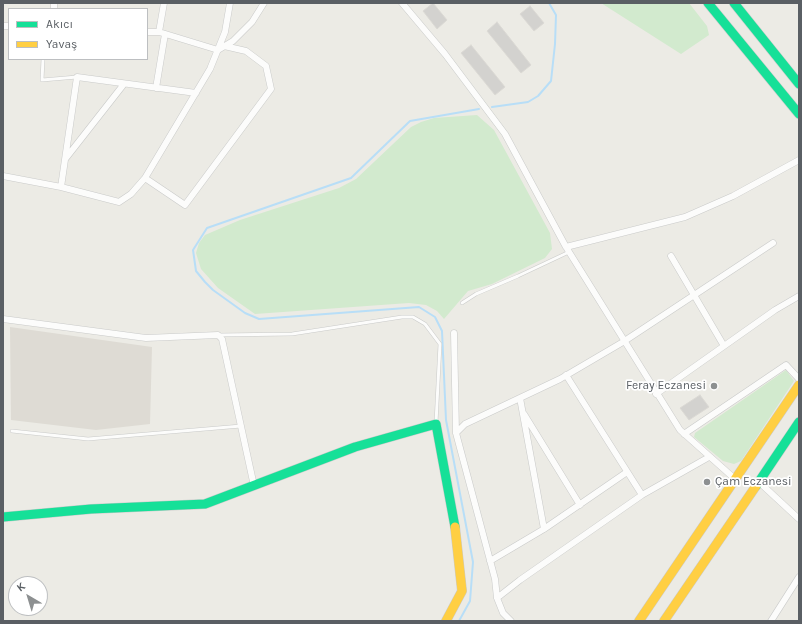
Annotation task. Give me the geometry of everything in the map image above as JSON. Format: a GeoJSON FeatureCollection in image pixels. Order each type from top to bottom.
{"type":"FeatureCollection","features":[{"type":"Feature","properties":{"kind":"main road"},"geometry":{"type":"LineString","coordinates":[[708,3],[799,114]]}},
{"type":"Feature","properties":{"kind":"main road"},"geometry":{"type":"LineString","coordinates":[[734,3],[799,84]]}},
{"type":"Feature","properties":{"kind":"main road"},"geometry":{"type":"LineString","coordinates":[[640,621],[799,385]]}},
{"type":"Feature","properties":{"kind":"main road"},"geometry":{"type":"LineString","coordinates":[[664,621],[799,422]]}},
{"type":"Feature","properties":{"kind":"main road"},"geometry":{"type":"LineString","coordinates":[[3,517],[91,509],[205,504],[355,447],[436,424],[456,530],[462,592],[446,621]]}},
{"type":"Feature","properties":{"kind":"street"},"geometry":{"type":"LineString","coordinates":[[156,88],[164,3]]}},
{"type":"Feature","properties":{"kind":"street"},"geometry":{"type":"LineString","coordinates":[[3,176],[62,187],[119,202],[131,194],[144,178],[210,69],[221,47],[230,3]]}},
{"type":"Feature","properties":{"kind":"street"},"geometry":{"type":"LineString","coordinates":[[221,47],[233,41],[252,22],[264,3]]}},
{"type":"Feature","properties":{"kind":"street"},"geometry":{"type":"LineString","coordinates":[[402,3],[445,54],[505,134],[567,249],[656,394],[684,434],[735,480]]}},
{"type":"Feature","properties":{"kind":"street"},"geometry":{"type":"LineString","coordinates":[[144,178],[185,205],[271,88],[266,66],[246,51],[221,47],[162,33],[148,32]]}},
{"type":"Feature","properties":{"kind":"street"},"geometry":{"type":"LineString","coordinates":[[62,187],[77,78],[196,93]]}},
{"type":"Feature","properties":{"kind":"street"},"geometry":{"type":"LineString","coordinates":[[65,160],[124,84]]}},
{"type":"Feature","properties":{"kind":"street"},"geometry":{"type":"LineString","coordinates":[[567,249],[685,217],[733,196],[799,160]]}},
{"type":"Feature","properties":{"kind":"street"},"geometry":{"type":"LineString","coordinates":[[456,433],[465,424],[566,375],[624,342],[773,244]]}},
{"type":"Feature","properties":{"kind":"street"},"geometry":{"type":"LineString","coordinates":[[670,256],[724,346]]}},
{"type":"Feature","properties":{"kind":"street"},"geometry":{"type":"LineString","coordinates":[[656,394],[799,296]]}},
{"type":"Feature","properties":{"kind":"street"},"geometry":{"type":"LineString","coordinates":[[3,320],[146,338],[218,335],[222,339],[254,486]]}},
{"type":"Feature","properties":{"kind":"street"},"geometry":{"type":"LineString","coordinates":[[454,333],[456,433],[495,579],[496,598],[503,613],[511,621]]}},
{"type":"Feature","properties":{"kind":"street"},"geometry":{"type":"LineString","coordinates":[[684,434],[786,365],[799,379]]}},
{"type":"Feature","properties":{"kind":"street"},"geometry":{"type":"LineString","coordinates":[[566,375],[642,495]]}},
{"type":"Feature","properties":{"kind":"street"},"geometry":{"type":"LineString","coordinates":[[520,398],[544,530]]}},
{"type":"Feature","properties":{"kind":"street"},"geometry":{"type":"LineString","coordinates":[[522,411],[580,505]]}},
{"type":"Feature","properties":{"kind":"street"},"geometry":{"type":"LineString","coordinates":[[496,598],[642,495],[709,457]]}},
{"type":"Feature","properties":{"kind":"street"},"geometry":{"type":"LineString","coordinates":[[490,561],[544,530],[628,472]]}},
{"type":"Feature","properties":{"kind":"street"},"geometry":{"type":"LineString","coordinates":[[759,482],[799,519]]}},
{"type":"Feature","properties":{"kind":"street"},"geometry":{"type":"LineString","coordinates":[[772,621],[799,577]]}},
{"type":"Feature","properties":{"kind":"lane"},"geometry":{"type":"LineString","coordinates":[[43,60],[42,80],[77,78]]}},
{"type":"Feature","properties":{"kind":"lane"},"geometry":{"type":"LineString","coordinates":[[462,303],[476,294],[518,276],[567,249]]}},
{"type":"Feature","properties":{"kind":"lane"},"geometry":{"type":"LineString","coordinates":[[218,335],[292,334],[402,317],[413,317],[425,324],[440,344],[436,424]]}},
{"type":"Feature","properties":{"kind":"lane"},"geometry":{"type":"LineString","coordinates":[[12,431],[88,439],[241,426]]}},
{"type":"Feature","properties":{"kind":"shaded area"},"geometry":{"type":"Polygon","coordinates":[[[10,327],[152,347],[150,424],[96,430],[11,420],[10,327]]]}},
{"type":"Feature","properties":{"kind":"green space"},"geometry":{"type":"Polygon","coordinates":[[[601,3],[689,3],[707,26],[709,35],[681,54],[601,3]]]}},
{"type":"Feature","properties":{"kind":"green space"},"geometry":{"type":"Polygon","coordinates":[[[477,115],[494,130],[550,233],[552,249],[545,258],[492,284],[468,291],[444,319],[437,311],[426,305],[409,303],[255,314],[218,288],[201,269],[196,253],[199,243],[205,235],[240,220],[339,188],[356,179],[411,127],[421,122],[434,118],[477,115]]]}},
{"type":"Feature","properties":{"kind":"green space"},"geometry":{"type":"Polygon","coordinates":[[[786,370],[794,381],[741,461],[734,464],[723,461],[694,437],[695,433],[786,370]]]}},
{"type":"Feature","properties":{"kind":"building"},"geometry":{"type":"Polygon","coordinates":[[[433,3],[447,20],[437,29],[423,11],[433,3]]]}},
{"type":"Feature","properties":{"kind":"building"},"geometry":{"type":"Polygon","coordinates":[[[530,6],[544,23],[534,31],[520,14],[530,6]]]}},
{"type":"Feature","properties":{"kind":"building"},"geometry":{"type":"Polygon","coordinates":[[[497,22],[531,65],[521,73],[487,31],[497,22]]]}},
{"type":"Feature","properties":{"kind":"building"},"geometry":{"type":"Polygon","coordinates":[[[471,45],[505,87],[495,95],[461,53],[471,45]]]}},
{"type":"Feature","properties":{"kind":"building"},"geometry":{"type":"Polygon","coordinates":[[[700,395],[709,407],[689,420],[680,408],[700,395]]]}},
{"type":"Feature","properties":{"kind":"waterway"},"geometry":{"type":"LineString","coordinates":[[492,107],[528,102],[538,96],[551,81],[556,15],[549,3]]}},
{"type":"Feature","properties":{"kind":"waterway"},"geometry":{"type":"LineString","coordinates":[[459,621],[470,601],[473,562],[446,420],[442,331],[435,317],[419,307],[259,319],[245,313],[213,290],[205,282],[196,271],[193,250],[207,228],[351,178],[410,121],[479,109]]}},
{"type":"Feature","properties":{"kind":"traffic: fast"},"geometry":{"type":"LineString","coordinates":[[708,3],[799,114]]}},
{"type":"Feature","properties":{"kind":"traffic: fast"},"geometry":{"type":"LineString","coordinates":[[734,3],[799,84]]}},
{"type":"Feature","properties":{"kind":"traffic: fast"},"geometry":{"type":"LineString","coordinates":[[756,486],[799,422]]}},
{"type":"Feature","properties":{"kind":"traffic: fast"},"geometry":{"type":"LineString","coordinates":[[3,517],[91,509],[205,504],[355,447],[436,424],[455,527]]}},
{"type":"Feature","properties":{"kind":"traffic: slow"},"geometry":{"type":"LineString","coordinates":[[639,621],[799,385]]}},
{"type":"Feature","properties":{"kind":"traffic: slow"},"geometry":{"type":"LineString","coordinates":[[664,621],[756,486]]}},
{"type":"Feature","properties":{"kind":"traffic: slow"},"geometry":{"type":"LineString","coordinates":[[446,621],[462,591],[455,527]]}},
{"type":"Feature","properties":{"kind":"place","name":"Feray Eczanesi"},"geometry":{"type":"Point","coordinates":[714,386]}},
{"type":"Feature","properties":{"kind":"place","name":"Çam Eczanesi"},"geometry":{"type":"Point","coordinates":[707,482]}}]}
